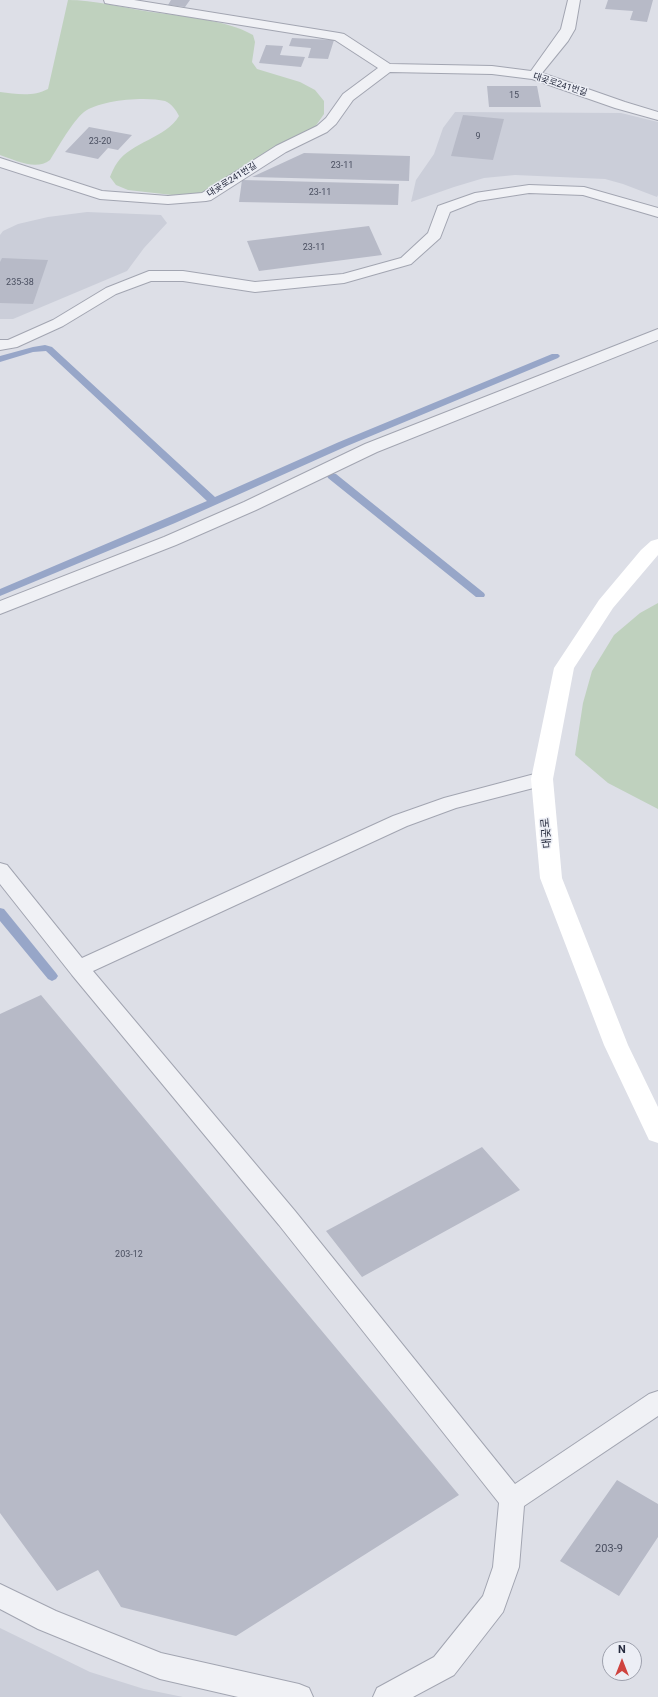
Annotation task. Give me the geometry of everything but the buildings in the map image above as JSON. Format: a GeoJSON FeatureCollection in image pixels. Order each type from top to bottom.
{"type":"FeatureCollection","features":[{"type":"Feature","properties":{"kind":"street","name":"대곶로"},"geometry":{"type":"LineString","coordinates":[[658,545],[648,554],[606,604],[564,668],[542,779],[550,878],[616,1045],[658,1133]]}},
{"type":"Feature","properties":{"kind":"lane"},"geometry":{"type":"LineString","coordinates":[[110,0],[339,37],[388,68]]}},
{"type":"Feature","properties":{"kind":"lane"},"geometry":{"type":"LineString","coordinates":[[534,75],[563,38],[568,29],[574,0]]}},
{"type":"Feature","properties":{"kind":"lane","name":"대곶로241번길"},"geometry":{"type":"LineString","coordinates":[[0,162],[100,195],[168,200],[206,197],[281,149],[322,129],[331,121],[348,97],[388,68],[492,70],[534,75],[620,105],[658,116]]}},
{"type":"Feature","properties":{"kind":"lane"},"geometry":{"type":"LineString","coordinates":[[0,345],[11,344],[58,323],[111,291],[148,276],[183,276],[255,287],[344,278],[406,261],[435,235],[443,209],[475,197],[529,189],[584,191],[658,213]]}},
{"type":"Feature","properties":{"kind":"lane"},"geometry":{"type":"LineString","coordinates":[[0,608],[170,541],[250,506],[378,445],[658,334]]}},
{"type":"Feature","properties":{"kind":"lane"},"geometry":{"type":"LineString","coordinates":[[79,969],[400,821],[451,803],[542,779]]}},
{"type":"Feature","properties":{"kind":"lane"},"geometry":{"type":"LineString","coordinates":[[0,870],[79,969],[287,1218],[512,1500],[506,1567],[494,1603],[444,1666],[387,1697]]}},
{"type":"Feature","properties":{"kind":"lane"},"geometry":{"type":"LineString","coordinates":[[512,1500],[658,1402]]}},
{"type":"Feature","properties":{"kind":"lane"},"geometry":{"type":"LineString","coordinates":[[0,1596],[47,1620],[160,1666],[298,1697]]}},
{"type":"Feature","properties":{"kind":"shaded area"},"geometry":{"type":"Polygon","coordinates":[[[455,112],[621,113],[658,122],[658,195],[657,197],[605,179],[515,175],[484,178],[411,202],[416,180],[434,154],[443,128],[455,112]]]}},
{"type":"Feature","properties":{"kind":"shaded area"},"geometry":{"type":"Polygon","coordinates":[[[87,212],[161,215],[167,223],[144,248],[127,271],[13,319],[0,319],[0,235],[3,231],[18,224],[48,217],[87,212]]]}},
{"type":"Feature","properties":{"kind":"shaded area"},"geometry":{"type":"Polygon","coordinates":[[[0,1628],[90,1672],[144,1689],[183,1697],[0,1697],[0,1628]]]}},
{"type":"Feature","properties":{"kind":"green space"},"geometry":{"type":"Polygon","coordinates":[[[68,0],[97,2],[200,19],[229,25],[242,30],[253,35],[255,42],[252,62],[257,69],[300,82],[315,90],[324,101],[324,114],[315,127],[277,146],[202,193],[172,195],[128,190],[116,185],[110,177],[116,165],[123,156],[166,130],[179,116],[174,107],[165,101],[146,99],[123,100],[91,108],[79,116],[50,160],[38,165],[25,164],[0,155],[0,92],[30,94],[42,92],[48,89],[68,0]]]}},
{"type":"Feature","properties":{"kind":"green space"},"geometry":{"type":"Polygon","coordinates":[[[658,603],[658,809],[608,783],[575,755],[583,703],[592,671],[614,635],[640,613],[658,603]]]}},
{"type":"Feature","properties":{"kind":"waterway"},"geometry":{"type":"LineString","coordinates":[[0,359],[39,348],[49,349],[214,502]]}},
{"type":"Feature","properties":{"kind":"waterway"},"geometry":{"type":"LineString","coordinates":[[214,502],[343,444],[555,356]]}},
{"type":"Feature","properties":{"kind":"waterway"},"geometry":{"type":"LineString","coordinates":[[332,476],[480,595]]}},
{"type":"Feature","properties":{"kind":"waterway"},"geometry":{"type":"LineString","coordinates":[[0,593],[214,502]]}},
{"type":"Feature","properties":{"kind":"waterway"},"geometry":{"type":"LineString","coordinates":[[0,912],[52,976]]}}]}
